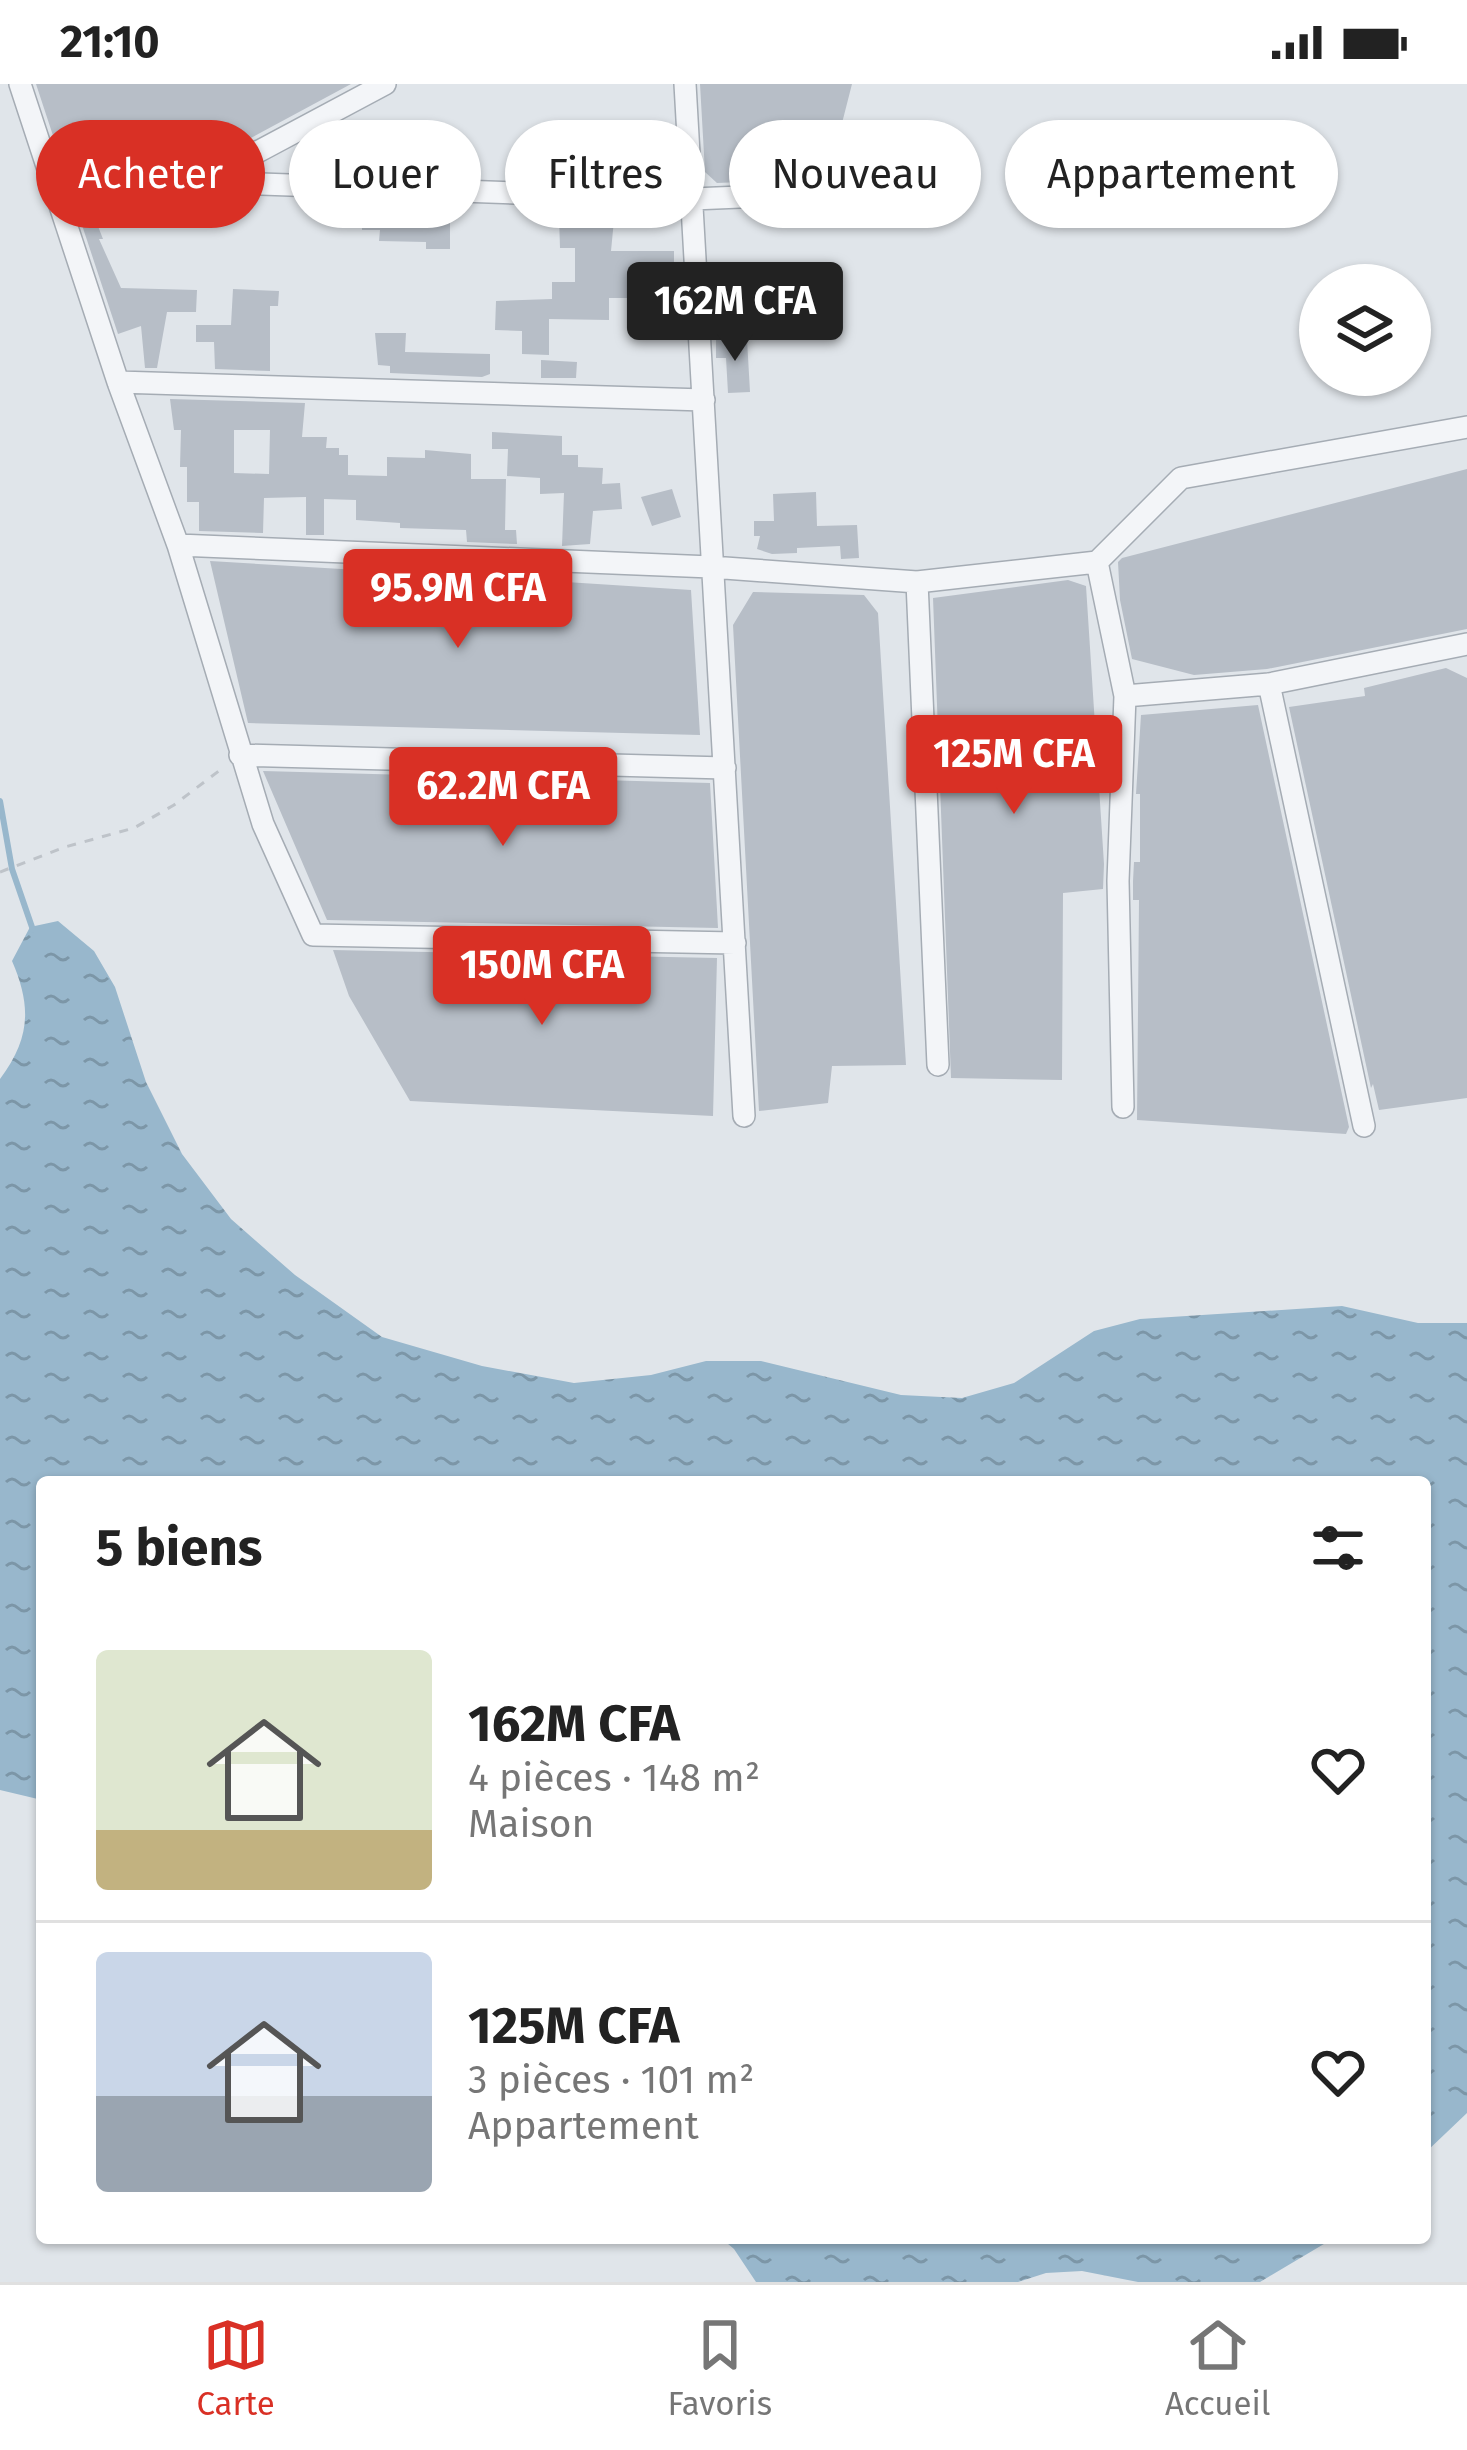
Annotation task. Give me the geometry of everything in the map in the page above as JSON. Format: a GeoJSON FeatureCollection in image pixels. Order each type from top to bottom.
{"type":"FeatureCollection","features":[{"type":"Feature","properties":{"kind":"street"},"geometry":{"type":"LineString","coordinates":[[20,84],[36,132]]}},
{"type":"Feature","properties":{"kind":"street"},"geometry":{"type":"LineString","coordinates":[[265,148],[385,84]]}},
{"type":"Feature","properties":{"kind":"street"},"geometry":{"type":"LineString","coordinates":[[685,84],[688,120]]}},
{"type":"Feature","properties":{"kind":"street"},"geometry":{"type":"LineString","coordinates":[[265,184],[505,192]]}},
{"type":"Feature","properties":{"kind":"street"},"geometry":{"type":"LineString","coordinates":[[67,228],[178,545],[262,824],[313,934],[735,944]]}},
{"type":"Feature","properties":{"kind":"street"},"geometry":{"type":"LineString","coordinates":[[695,228],[744,1116]]}},
{"type":"Feature","properties":{"kind":"street"},"geometry":{"type":"LineString","coordinates":[[118,382],[704,400]]}},
{"type":"Feature","properties":{"kind":"street"},"geometry":{"type":"LineString","coordinates":[[178,545],[711,567],[917,583],[1097,562],[1181,478],[1467,427]]}},
{"type":"Feature","properties":{"kind":"street"},"geometry":{"type":"LineString","coordinates":[[1097,562],[1125,696],[1118,881],[1123,1107]]}},
{"type":"Feature","properties":{"kind":"street"},"geometry":{"type":"LineString","coordinates":[[917,583],[938,1064]]}},
{"type":"Feature","properties":{"kind":"street"},"geometry":{"type":"LineString","coordinates":[[1125,696],[1269,684],[1467,644]]}},
{"type":"Feature","properties":{"kind":"street"},"geometry":{"type":"LineString","coordinates":[[1269,684],[1364,1126]]}},
{"type":"Feature","properties":{"kind":"street"},"geometry":{"type":"LineString","coordinates":[[240,755],[725,768]]}},
{"type":"Feature","properties":{"kind":"path"},"geometry":{"type":"LineString","coordinates":[[0,872],[134,828],[175,805],[240,755]]}},
{"type":"Feature","properties":{"kind":"water"},"geometry":{"type":"Polygon","coordinates":[[[58,921],[94,951],[115,987],[146,1082],[182,1154],[231,1219],[295,1275],[382,1337],[482,1366],[574,1383],[651,1375],[706,1361],[761,1361],[901,1395],[962,1398],[1014,1383],[1094,1331],[1140,1319],[1342,1306],[1418,1323],[1467,1323],[1467,2113],[1431,2147],[1431,1476],[36,1476],[36,1799],[0,1790],[0,1079],[17,1050],[25,1022],[23,993],[12,961],[30,927],[58,921]]]}},
{"type":"Feature","properties":{"kind":"water"},"geometry":{"type":"Polygon","coordinates":[[[728,2244],[1324,2244],[1260,2282],[1138,2282],[1082,2271],[1046,2273],[1018,2282],[756,2282],[728,2244]]]}},
{"type":"Feature","properties":{"kind":"building"},"geometry":{"type":"Polygon","coordinates":[[[36,84],[351,84],[265,130],[265,120],[48,120],[36,84]]]}},
{"type":"Feature","properties":{"kind":"building"},"geometry":{"type":"Polygon","coordinates":[[[700,84],[852,84],[843,120],[729,120],[729,182],[717,183],[705,172],[700,84]]]}},
{"type":"Feature","properties":{"kind":"building"},"geometry":{"type":"Polygon","coordinates":[[[83,228],[99,228],[121,288],[197,290],[196,312],[167,312],[157,368],[145,368],[141,326],[118,334],[83,228]]]}},
{"type":"Feature","properties":{"kind":"building"},"geometry":{"type":"Polygon","coordinates":[[[450,228],[450,249],[426,249],[426,242],[379,241],[380,230],[362,230],[450,228]]]}},
{"type":"Feature","properties":{"kind":"building"},"geometry":{"type":"Polygon","coordinates":[[[559,228],[613,228],[611,251],[674,251],[674,269],[637,270],[636,298],[609,298],[609,320],[549,319],[549,355],[522,354],[522,331],[495,330],[496,301],[552,299],[552,282],[575,282],[575,248],[560,248],[559,228]]]}},
{"type":"Feature","properties":{"kind":"building"},"geometry":{"type":"Polygon","coordinates":[[[762,269],[785,269],[785,290],[762,290],[762,269]]]}},
{"type":"Feature","properties":{"kind":"building"},"geometry":{"type":"Polygon","coordinates":[[[233,289],[279,291],[278,306],[270,306],[270,371],[215,369],[214,342],[196,342],[196,325],[231,325],[233,289]]]}},
{"type":"Feature","properties":{"kind":"building"},"geometry":{"type":"Polygon","coordinates":[[[375,333],[406,333],[405,352],[490,354],[490,374],[390,373],[390,366],[378,365],[375,333]]]}},
{"type":"Feature","properties":{"kind":"building"},"geometry":{"type":"Polygon","coordinates":[[[747,339],[750,392],[728,393],[726,358],[716,358],[716,340],[747,339]]]}},
{"type":"Feature","properties":{"kind":"building"},"geometry":{"type":"Polygon","coordinates":[[[541,360],[577,362],[576,378],[541,378],[541,360]]]}},
{"type":"Feature","properties":{"kind":"building"},"geometry":{"type":"Polygon","coordinates":[[[170,399],[305,403],[302,437],[327,437],[326,448],[339,448],[339,455],[348,455],[348,475],[387,476],[387,457],[425,458],[425,450],[471,454],[471,479],[506,479],[505,530],[516,530],[517,544],[467,542],[466,530],[400,528],[400,523],[356,520],[356,500],[324,499],[324,535],[306,535],[306,497],[264,498],[263,533],[199,531],[199,502],[187,502],[187,467],[180,467],[181,430],[174,430],[170,399]],[[234,430],[234,473],[269,474],[270,430],[234,430]]]}},
{"type":"Feature","properties":{"kind":"building"},"geometry":{"type":"Polygon","coordinates":[[[492,432],[562,436],[562,455],[578,455],[578,467],[603,468],[602,484],[620,483],[622,509],[593,511],[590,544],[562,546],[564,493],[540,494],[540,478],[507,476],[508,449],[492,449],[492,432]]]}},
{"type":"Feature","properties":{"kind":"building"},"geometry":{"type":"Polygon","coordinates":[[[1467,469],[1467,629],[1267,669],[1194,675],[1132,659],[1120,600],[1118,562],[1122,558],[1467,469]]]}},
{"type":"Feature","properties":{"kind":"building"},"geometry":{"type":"Polygon","coordinates":[[[672,489],[681,517],[652,526],[641,497],[672,489]]]}},
{"type":"Feature","properties":{"kind":"building"},"geometry":{"type":"Polygon","coordinates":[[[816,492],[817,526],[857,525],[859,558],[841,559],[840,546],[772,554],[757,549],[760,536],[754,536],[754,521],[774,521],[773,494],[816,492]]]}},
{"type":"Feature","properties":{"kind":"building"},"geometry":{"type":"Polygon","coordinates":[[[210,561],[491,578],[491,573],[518,574],[519,579],[691,590],[700,735],[248,723],[210,561]]]}},
{"type":"Feature","properties":{"kind":"building"},"geometry":{"type":"Polygon","coordinates":[[[1068,580],[1086,586],[1104,864],[1103,889],[1063,893],[1062,1080],[951,1078],[933,598],[1068,580]]]}},
{"type":"Feature","properties":{"kind":"building"},"geometry":{"type":"Polygon","coordinates":[[[753,592],[864,595],[878,613],[906,1065],[832,1066],[828,1103],[759,1111],[733,625],[753,592]]]}},
{"type":"Feature","properties":{"kind":"building"},"geometry":{"type":"Polygon","coordinates":[[[1446,668],[1467,678],[1467,1098],[1379,1110],[1289,707],[1365,696],[1364,688],[1446,668]]]}},
{"type":"Feature","properties":{"kind":"building"},"geometry":{"type":"Polygon","coordinates":[[[1258,705],[1349,1127],[1346,1134],[1137,1120],[1139,900],[1133,900],[1133,881],[1134,862],[1140,862],[1140,794],[1136,794],[1141,715],[1258,705]]]}},
{"type":"Feature","properties":{"kind":"building"},"geometry":{"type":"Polygon","coordinates":[[[263,771],[710,783],[718,928],[327,920],[263,771]]]}},
{"type":"Feature","properties":{"kind":"building"},"geometry":{"type":"Polygon","coordinates":[[[333,950],[717,958],[713,1116],[410,1101],[349,996],[333,950]]]}},
{"type":"Feature","properties":{"kind":"waterway"},"geometry":{"type":"LineString","coordinates":[[0,801],[12,869],[33,930]]}}]}
